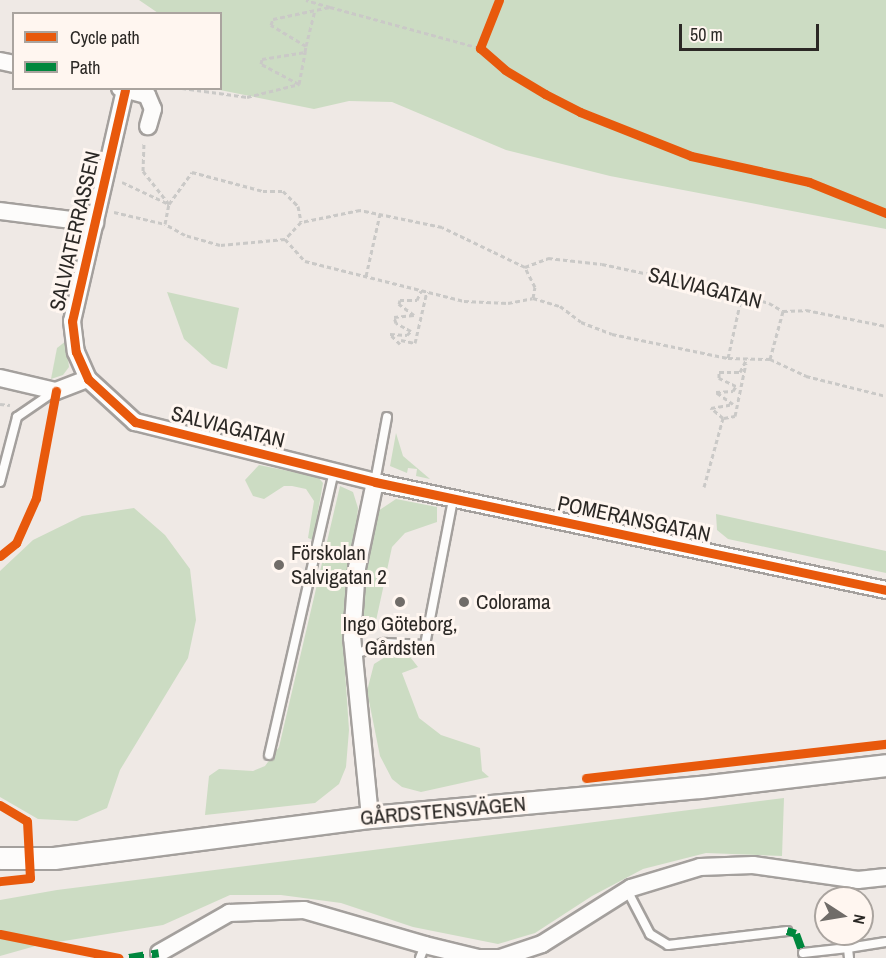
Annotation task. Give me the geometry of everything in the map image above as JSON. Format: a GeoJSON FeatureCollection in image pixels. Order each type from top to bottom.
{"type":"FeatureCollection","features":[{"type":"Feature","properties":{"kind":"street","name":"SALVIATERRASSEN"},"geometry":{"type":"LineString","coordinates":[[88,379],[76,352],[72,321],[123,90]]}},
{"type":"Feature","properties":{"kind":"street","name":"SALVIATERRASSEN"},"geometry":{"type":"LineString","coordinates":[[127,90],[147,95],[153,109],[148,126]]}},
{"type":"Feature","properties":{"kind":"street","name":"SALVIATERRASSEN"},"geometry":{"type":"LineString","coordinates":[[0,211],[94,224]]}},
{"type":"Feature","properties":{"kind":"street"},"geometry":{"type":"LineString","coordinates":[[0,378],[56,391],[88,379]]}},
{"type":"Feature","properties":{"kind":"street","name":"SALVIAGATAN"},"geometry":{"type":"LineString","coordinates":[[88,379],[135,422],[375,482]]}},
{"type":"Feature","properties":{"kind":"street"},"geometry":{"type":"LineString","coordinates":[[370,817],[353,655],[357,568],[375,482]]}},
{"type":"Feature","properties":{"kind":"street","name":"POMERANSGATAN"},"geometry":{"type":"LineString","coordinates":[[375,482],[886,590]]}},
{"type":"Feature","properties":{"kind":"street","name":"GÅRDSTENSVÄGEN"},"geometry":{"type":"LineString","coordinates":[[0,858],[54,858],[370,817],[700,787],[886,765]]}},
{"type":"Feature","properties":{"kind":"street"},"geometry":{"type":"LineString","coordinates":[[159,955],[229,913],[304,910],[423,952],[478,958],[516,955],[542,944],[627,890],[658,877],[726,865],[858,880],[886,878]]}},
{"type":"Feature","properties":{"kind":"lane"},"geometry":{"type":"LineString","coordinates":[[0,482],[17,417],[56,391]]}},
{"type":"Feature","properties":{"kind":"lane"},"geometry":{"type":"LineString","coordinates":[[375,482],[387,417]]}},
{"type":"Feature","properties":{"kind":"lane"},"geometry":{"type":"LineString","coordinates":[[269,755],[334,472]]}},
{"type":"Feature","properties":{"kind":"lane"},"geometry":{"type":"LineString","coordinates":[[353,655],[386,643],[425,645],[453,499]]}},
{"type":"Feature","properties":{"kind":"lane"},"geometry":{"type":"LineString","coordinates":[[627,890],[650,933],[668,945],[787,932]]}},
{"type":"Feature","properties":{"kind":"lane"},"geometry":{"type":"LineString","coordinates":[[803,953],[886,942]]}},
{"type":"Feature","properties":{"kind":"lane"},"geometry":{"type":"LineString","coordinates":[[848,948],[849,958]]}},
{"type":"Feature","properties":{"kind":"path"},"geometry":{"type":"LineString","coordinates":[[306,0],[480,48]]}},
{"type":"Feature","properties":{"kind":"path"},"geometry":{"type":"LineString","coordinates":[[306,46],[271,25],[273,19],[330,7]]}},
{"type":"Feature","properties":{"kind":"path"},"geometry":{"type":"LineString","coordinates":[[299,84],[315,10]]}},
{"type":"Feature","properties":{"kind":"path"},"geometry":{"type":"LineString","coordinates":[[299,84],[261,64],[262,59],[305,52]]}},
{"type":"Feature","properties":{"kind":"path"},"geometry":{"type":"LineString","coordinates":[[196,90],[247,97],[299,84]]}},
{"type":"Feature","properties":{"kind":"path"},"geometry":{"type":"LineString","coordinates":[[148,126],[143,171],[169,204]]}},
{"type":"Feature","properties":{"kind":"path"},"geometry":{"type":"LineString","coordinates":[[165,224],[169,204],[192,172],[263,191],[283,191],[298,206],[301,222]]}},
{"type":"Feature","properties":{"kind":"path"},"geometry":{"type":"LineString","coordinates":[[115,179],[169,204]]}},
{"type":"Feature","properties":{"kind":"path"},"geometry":{"type":"LineString","coordinates":[[107,211],[165,224],[220,245],[285,239],[301,222],[360,210],[380,214],[442,228],[525,267],[535,287],[532,298]]}},
{"type":"Feature","properties":{"kind":"path"},"geometry":{"type":"LineString","coordinates":[[366,276],[380,214]]}},
{"type":"Feature","properties":{"kind":"path"},"geometry":{"type":"LineString","coordinates":[[285,239],[305,261],[464,301],[508,303],[532,298],[560,306],[581,322],[612,334],[728,358],[770,359],[806,376],[886,396]]}},
{"type":"Feature","properties":{"kind":"path"},"geometry":{"type":"LineString","coordinates":[[419,297],[422,290]]}},
{"type":"Feature","properties":{"kind":"path"},"geometry":{"type":"LineString","coordinates":[[425,298],[400,300],[400,306],[414,311],[414,315],[394,317],[396,323],[411,331],[407,335],[390,333],[392,339],[415,343],[427,291]]}},
{"type":"Feature","properties":{"kind":"path"},"geometry":{"type":"LineString","coordinates":[[728,358],[742,295]]}},
{"type":"Feature","properties":{"kind":"path"},"geometry":{"type":"LineString","coordinates":[[770,359],[783,311]]}},
{"type":"Feature","properties":{"kind":"path"},"geometry":{"type":"LineString","coordinates":[[747,358],[735,416],[723,418],[711,408],[733,404],[716,392],[734,391],[736,386],[719,378],[719,372],[740,372],[747,358]]}},
{"type":"Feature","properties":{"kind":"path"},"geometry":{"type":"LineString","coordinates":[[704,487],[723,418]]}},
{"type":"Feature","properties":{"kind":"green space"},"geometry":{"type":"Polygon","coordinates":[[[139,0],[886,0],[886,229],[610,176],[506,150],[392,102],[349,101],[314,109],[220,90],[222,90],[222,12],[157,12],[139,0]]]}},
{"type":"Feature","properties":{"kind":"green space"},"geometry":{"type":"Polygon","coordinates":[[[167,292],[239,308],[227,369],[212,364],[184,339],[167,292]]]}},
{"type":"Feature","properties":{"kind":"green space"},"geometry":{"type":"Polygon","coordinates":[[[66,341],[69,367],[63,375],[51,379],[57,348],[66,341]]]}},
{"type":"Feature","properties":{"kind":"green space"},"geometry":{"type":"Polygon","coordinates":[[[396,433],[403,456],[430,479],[416,476],[417,469],[408,468],[407,473],[390,466],[396,433]]]}},
{"type":"Feature","properties":{"kind":"green space"},"geometry":{"type":"Polygon","coordinates":[[[259,465],[318,477],[323,483],[313,540],[308,538],[314,501],[306,489],[284,486],[264,499],[253,496],[245,480],[259,465]]]}},
{"type":"Feature","properties":{"kind":"green space"},"geometry":{"type":"Polygon","coordinates":[[[340,486],[353,492],[358,508],[344,656],[349,730],[346,767],[339,784],[315,803],[205,815],[209,776],[219,769],[253,771],[265,766],[279,747],[340,486]]]}},
{"type":"Feature","properties":{"kind":"green space"},"geometry":{"type":"Polygon","coordinates":[[[396,499],[437,507],[437,522],[405,533],[392,547],[374,630],[366,631],[362,624],[363,590],[375,513],[396,499]]]}},
{"type":"Feature","properties":{"kind":"green space"},"geometry":{"type":"Polygon","coordinates":[[[134,508],[165,535],[190,569],[196,620],[188,658],[120,770],[107,808],[77,821],[38,819],[0,797],[0,571],[33,540],[82,516],[134,508]]]}},
{"type":"Feature","properties":{"kind":"green space"},"geometry":{"type":"Polygon","coordinates":[[[716,514],[886,551],[886,573],[728,539],[717,530],[716,514]]]}},
{"type":"Feature","properties":{"kind":"green space"},"geometry":{"type":"Polygon","coordinates":[[[395,651],[407,653],[418,667],[402,673],[419,718],[441,735],[480,748],[482,771],[489,777],[421,792],[402,787],[392,779],[380,756],[367,691],[374,664],[395,651]]]}},
{"type":"Feature","properties":{"kind":"green space"},"geometry":{"type":"Polygon","coordinates":[[[784,798],[782,856],[706,853],[643,869],[592,896],[535,933],[498,944],[413,927],[341,903],[281,895],[230,895],[163,925],[39,945],[0,956],[0,900],[57,890],[784,798]]]}},
{"type":"Feature","properties":{"kind":"marked path"},"geometry":{"type":"LineString","coordinates":[[787,931],[796,934],[803,953]]}},
{"type":"Feature","properties":{"kind":"marked path"},"geometry":{"type":"LineString","coordinates":[[129,958],[159,953]]}},
{"type":"Feature","properties":{"kind":"cycle path"},"geometry":{"type":"LineString","coordinates":[[499,0],[480,48],[505,70],[545,94],[580,112],[691,156],[809,182],[886,213]]}},
{"type":"Feature","properties":{"kind":"cycle path"},"geometry":{"type":"LineString","coordinates":[[125,90],[72,321],[76,352],[88,379],[135,422],[375,482],[886,590]]}},
{"type":"Feature","properties":{"kind":"cycle path"},"geometry":{"type":"LineString","coordinates":[[0,556],[16,543],[36,498],[56,391]]}},
{"type":"Feature","properties":{"kind":"cycle path"},"geometry":{"type":"LineString","coordinates":[[586,778],[886,744]]}},
{"type":"Feature","properties":{"kind":"cycle path"},"geometry":{"type":"LineString","coordinates":[[0,805],[27,821],[30,878],[0,881]]}},
{"type":"Feature","properties":{"kind":"cycle path"},"geometry":{"type":"LineString","coordinates":[[0,934],[119,958]]}},
{"type":"Feature","properties":{"kind":"place","name":"Förskolan Salvigatan 2"},"geometry":{"type":"Point","coordinates":[279,565]}},
{"type":"Feature","properties":{"kind":"place","name":"Ingo Göteborg, Gårdsten"},"geometry":{"type":"Point","coordinates":[400,602]}},
{"type":"Feature","properties":{"kind":"place","name":"Colorama"},"geometry":{"type":"Point","coordinates":[464,602]}}]}
